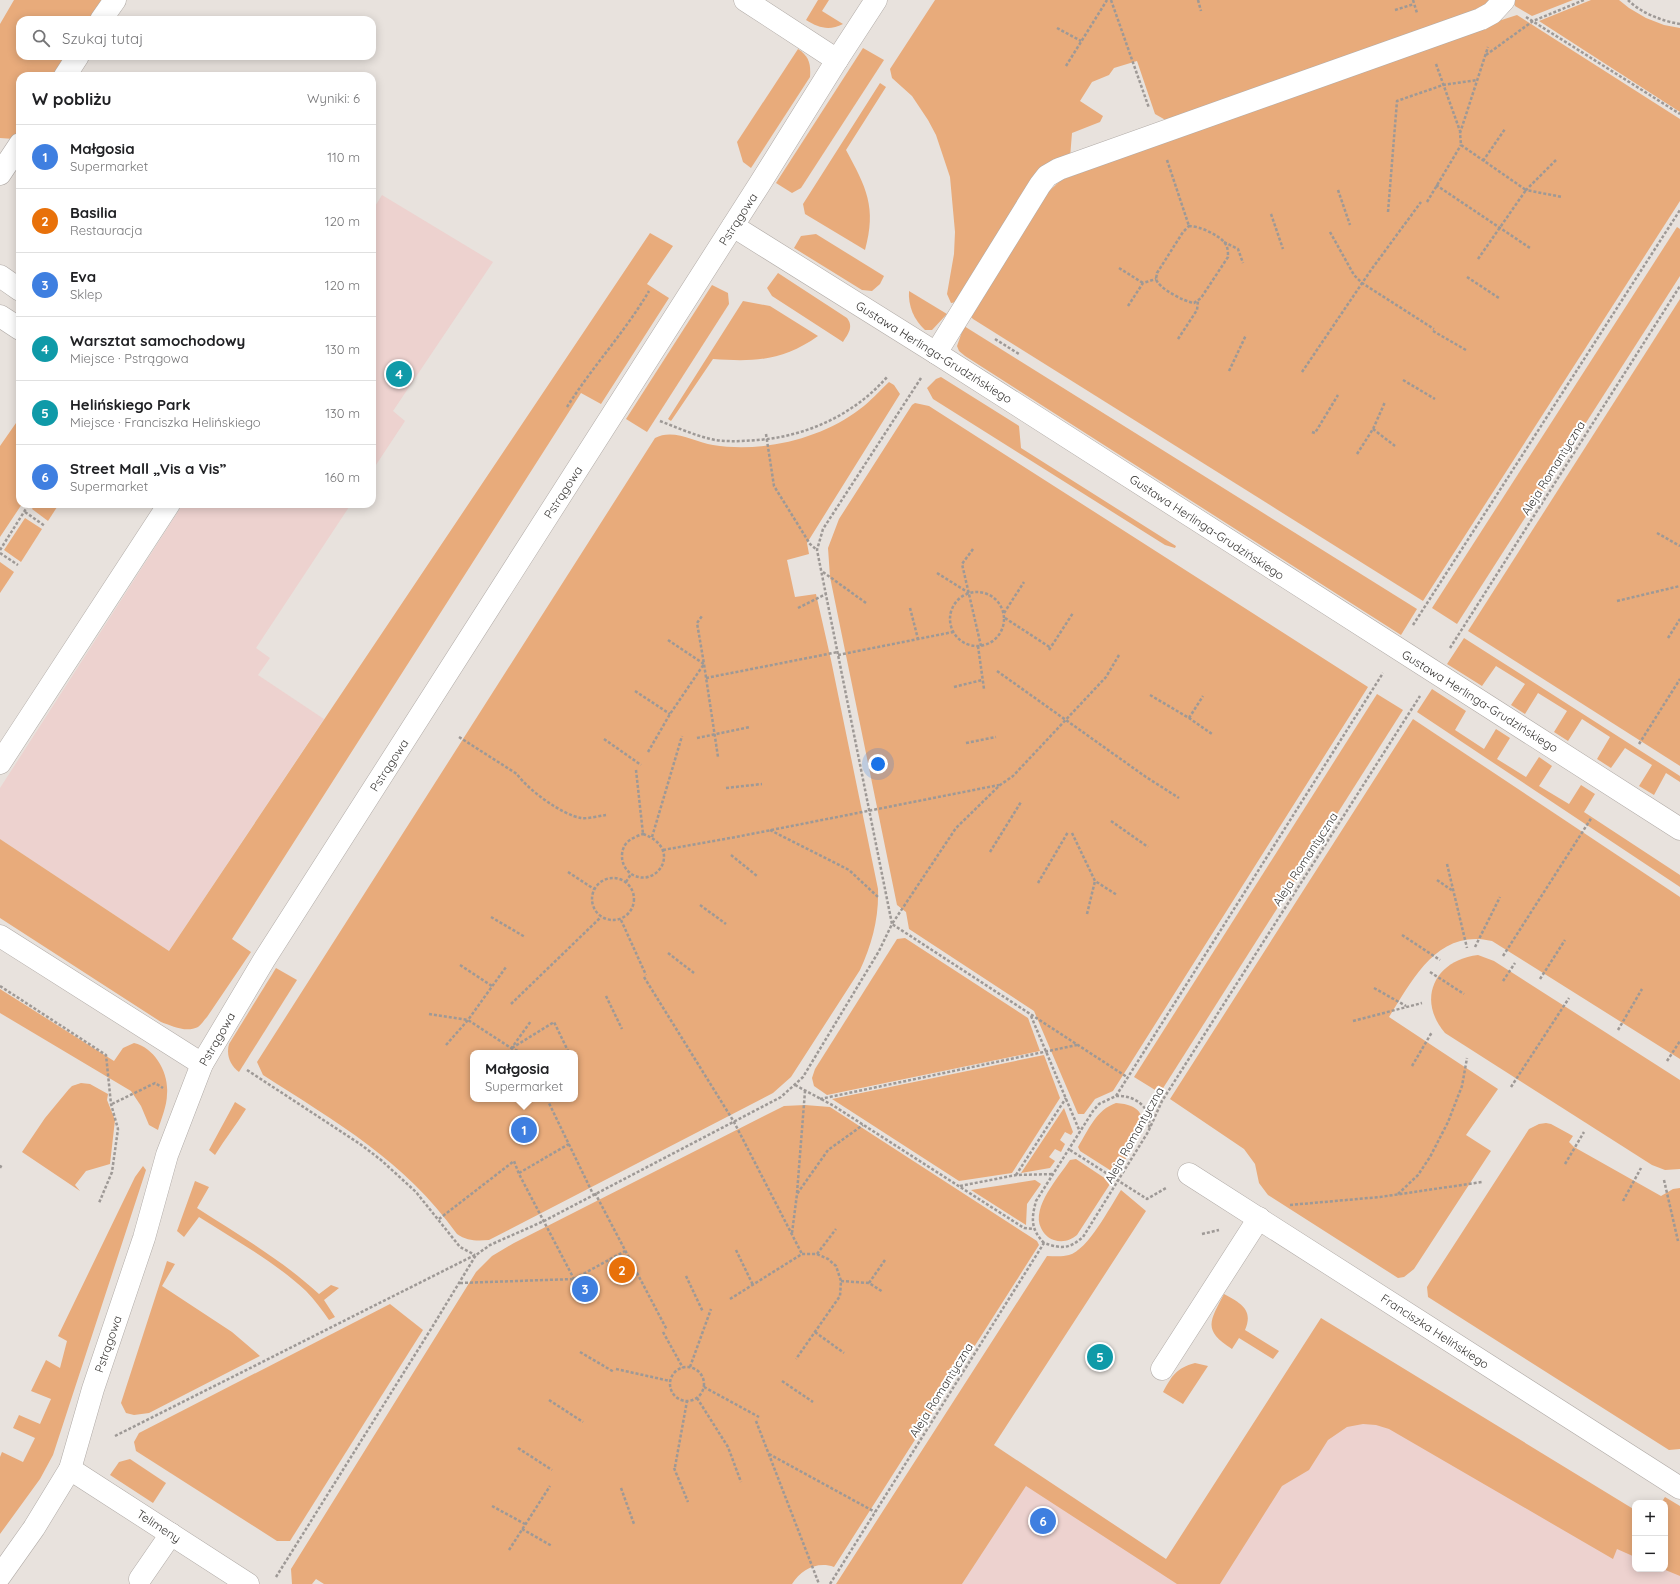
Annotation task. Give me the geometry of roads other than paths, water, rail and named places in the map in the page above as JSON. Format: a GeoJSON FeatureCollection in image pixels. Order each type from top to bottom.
{"type":"FeatureCollection","features":[{"type":"Feature","properties":{"kind":"street"},"geometry":{"type":"LineString","coordinates":[[104,16],[115,0]]}},
{"type":"Feature","properties":{"kind":"street"},"geometry":{"type":"LineString","coordinates":[[745,0],[837,60]]}},
{"type":"Feature","properties":{"kind":"street","name":"Pstrągowa"},"geometry":{"type":"LineString","coordinates":[[0,1576],[34,1528],[70,1469],[93,1389],[144,1238],[167,1155],[202,1064],[264,960],[876,0]]}},
{"type":"Feature","properties":{"kind":"street"},"geometry":{"type":"LineString","coordinates":[[936,353],[1040,185],[1059,169],[1481,19],[1492,13],[1503,2]]}},
{"type":"Feature","properties":{"kind":"street"},"geometry":{"type":"LineString","coordinates":[[68,72],[75,60]]}},
{"type":"Feature","properties":{"kind":"street"},"geometry":{"type":"LineString","coordinates":[[1,171],[16,150]]}},
{"type":"Feature","properties":{"kind":"street","name":"Gustawa Herlinga-Grudzińskiego"},"geometry":{"type":"LineString","coordinates":[[733,226],[936,353],[1680,829]]}},
{"type":"Feature","properties":{"kind":"street"},"geometry":{"type":"LineString","coordinates":[[0,276],[16,287]]}},
{"type":"Feature","properties":{"kind":"street"},"geometry":{"type":"LineString","coordinates":[[0,316],[16,326]]}},
{"type":"Feature","properties":{"kind":"street"},"geometry":{"type":"LineString","coordinates":[[0,763],[166,508]]}},
{"type":"Feature","properties":{"kind":"street"},"geometry":{"type":"LineString","coordinates":[[0,936],[202,1064]]}},
{"type":"Feature","properties":{"kind":"street","name":"Franciszka Helińskiego"},"geometry":{"type":"LineString","coordinates":[[1189,1174],[1680,1488]]}},
{"type":"Feature","properties":{"kind":"street"},"geometry":{"type":"LineString","coordinates":[[1162,1369],[1259,1218]]}},
{"type":"Feature","properties":{"kind":"street","name":"Telimeny"},"geometry":{"type":"LineString","coordinates":[[70,1469],[248,1584]]}},
{"type":"Feature","properties":{"kind":"street"},"geometry":{"type":"LineString","coordinates":[[140,1579],[171,1534]]}},
{"type":"Feature","properties":{"kind":"place","name":"Warsztat samochodowy"},"geometry":{"type":"Point","coordinates":[399,374]}},
{"type":"Feature","properties":{"kind":"place","name":"Małgosia"},"geometry":{"type":"Point","coordinates":[524,1130]}},
{"type":"Feature","properties":{"kind":"place","name":"Basilia"},"geometry":{"type":"Point","coordinates":[622,1270]}},
{"type":"Feature","properties":{"kind":"place","name":"Eva"},"geometry":{"type":"Point","coordinates":[585,1289]}},
{"type":"Feature","properties":{"kind":"place","name":"Helińskiego Park"},"geometry":{"type":"Point","coordinates":[1100,1357]}},
{"type":"Feature","properties":{"kind":"place","name":"Street Mall „Vis a Vis”"},"geometry":{"type":"Point","coordinates":[1043,1521]}}]}
